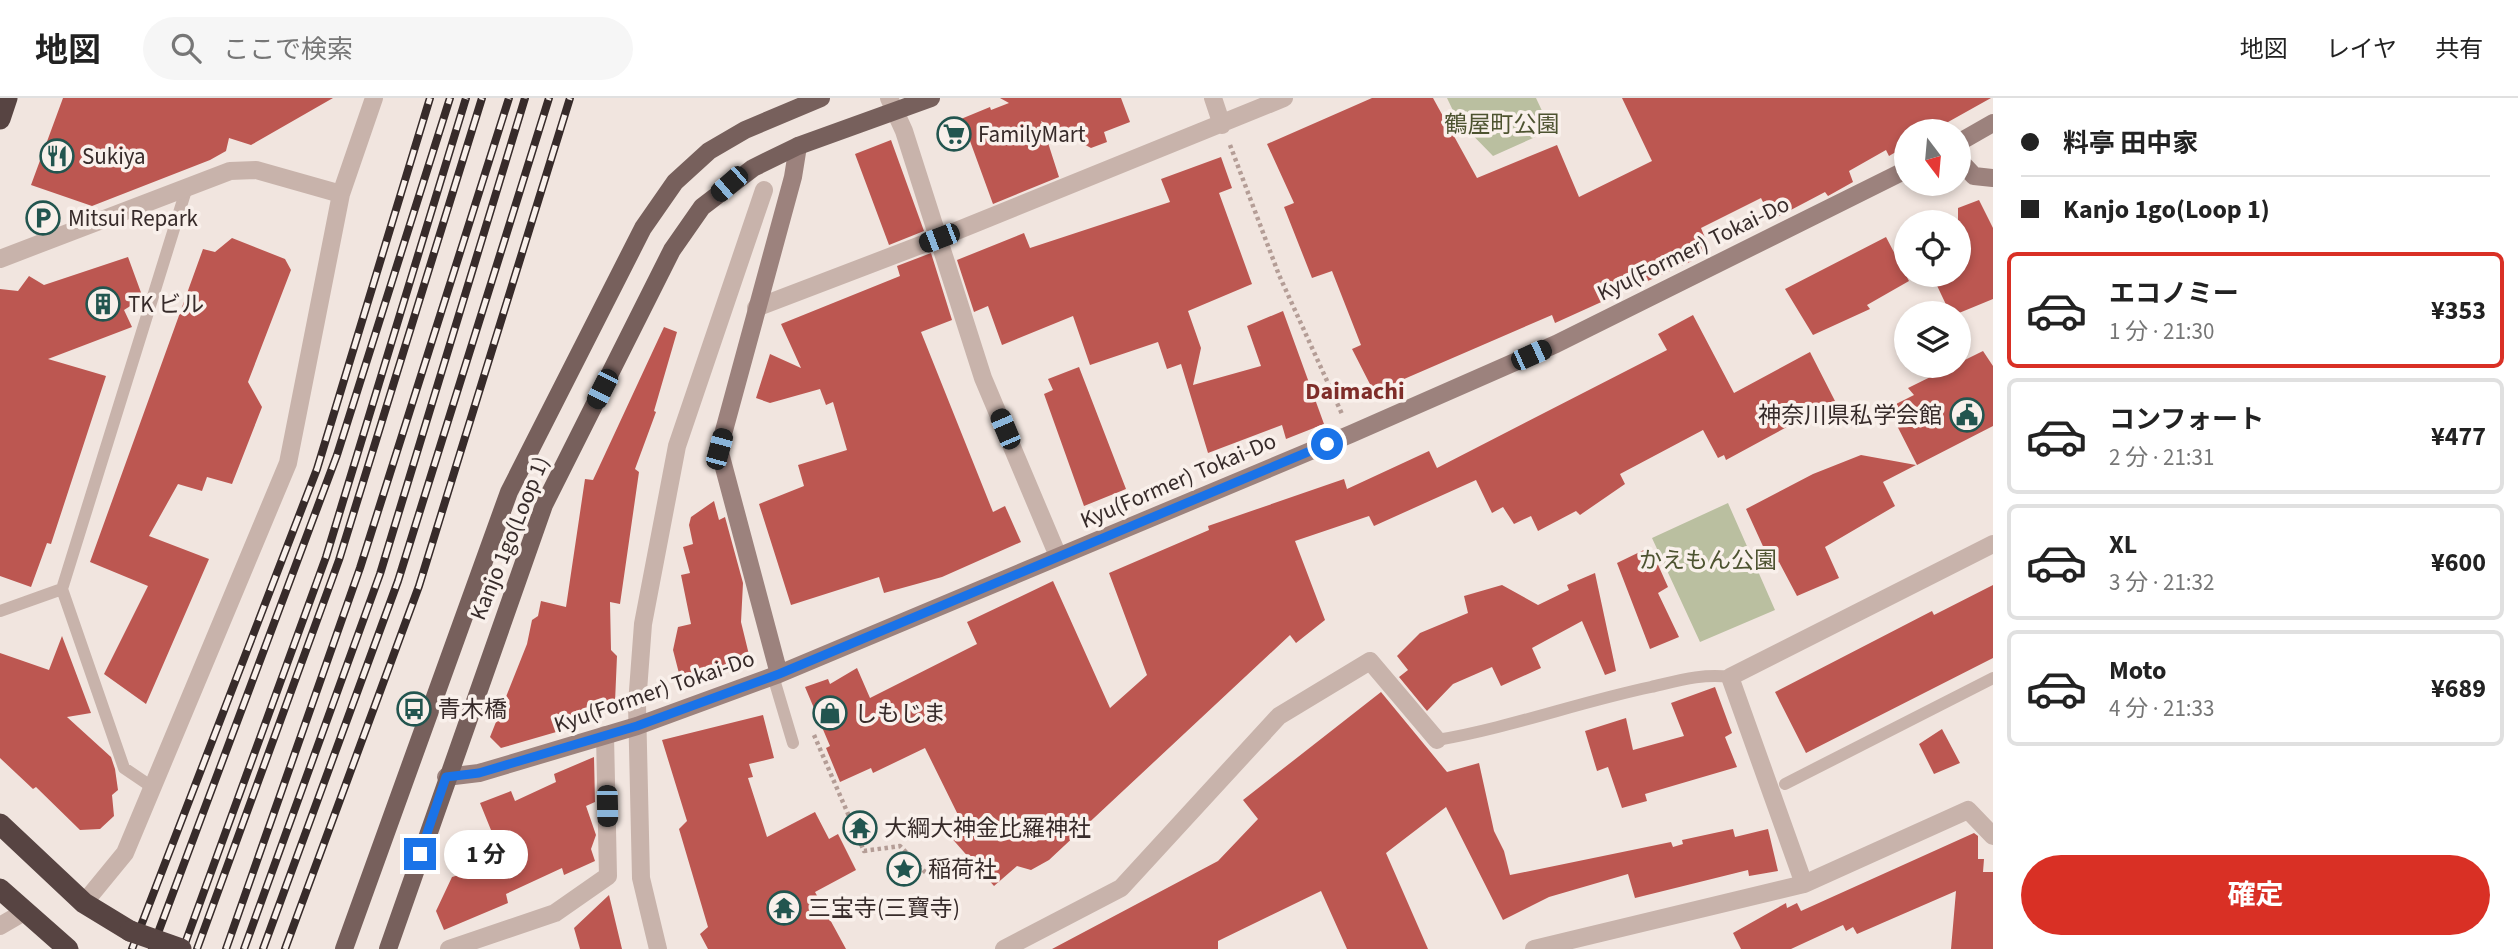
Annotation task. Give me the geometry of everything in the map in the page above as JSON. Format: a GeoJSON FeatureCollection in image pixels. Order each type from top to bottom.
{"type":"FeatureCollection","features":[{"type":"Feature","properties":{"kind":"highway"},"geometry":{"type":"LineString","coordinates":[[0,119],[7,98]]}},
{"type":"Feature","properties":{"kind":"highway"},"geometry":{"type":"LineString","coordinates":[[0,824],[84,903],[130,930],[181,949]]}},
{"type":"Feature","properties":{"kind":"highway"},"geometry":{"type":"LineString","coordinates":[[0,889],[68,949]]}},
{"type":"Feature","properties":{"kind":"main road","name":"Kanjo 1go(Loop 1)"},"geometry":{"type":"LineString","coordinates":[[344,949],[509,492],[643,228],[675,182],[709,151],[745,130],[821,98]]}},
{"type":"Feature","properties":{"kind":"main road","name":"Kanjo 1go(Loop 1)"},"geometry":{"type":"LineString","coordinates":[[388,949],[446,777],[544,505],[672,250],[702,207],[753,168],[893,104],[931,98]]}},
{"type":"Feature","properties":{"kind":"street"},"geometry":{"type":"LineString","coordinates":[[84,903],[125,853],[288,463],[341,194],[374,98]]}},
{"type":"Feature","properties":{"kind":"street"},"geometry":{"type":"LineString","coordinates":[[1213,98],[1222,125]]}},
{"type":"Feature","properties":{"kind":"street"},"geometry":{"type":"LineString","coordinates":[[756,308],[939,238],[1284,98]]}},
{"type":"Feature","properties":{"kind":"street"},"geometry":{"type":"LineString","coordinates":[[893,104],[983,378],[1058,556]]}},
{"type":"Feature","properties":{"kind":"street"},"geometry":{"type":"LineString","coordinates":[[1971,136],[1993,123]]}},
{"type":"Feature","properties":{"kind":"street"},"geometry":{"type":"LineString","coordinates":[[776,675],[719,449],[793,177],[798,146]]}},
{"type":"Feature","properties":{"kind":"street"},"geometry":{"type":"LineString","coordinates":[[0,259],[230,171],[256,170],[341,194]]}},
{"type":"Feature","properties":{"kind":"street"},"geometry":{"type":"LineString","coordinates":[[1971,173],[1974,176],[1993,178]]}},
{"type":"Feature","properties":{"kind":"street","name":"Kyu(Former) Tokai-Do"},"geometry":{"type":"LineString","coordinates":[[446,777],[479,773],[637,726],[776,675],[1352,434],[1556,344],[1894,176]]}},
{"type":"Feature","properties":{"kind":"street"},"geometry":{"type":"LineString","coordinates":[[658,949],[641,878],[637,726],[643,624],[677,446],[764,190]]}},
{"type":"Feature","properties":{"kind":"street"},"geometry":{"type":"LineString","coordinates":[[1804,884],[1730,677],[1993,544]]}},
{"type":"Feature","properties":{"kind":"street"},"geometry":{"type":"LineString","coordinates":[[1004,949],[1036,942],[1121,888],[1279,716],[1370,661],[1437,740]]}},
{"type":"Feature","properties":{"kind":"street"},"geometry":{"type":"LineString","coordinates":[[449,949],[555,913],[608,876],[605,735]]}},
{"type":"Feature","properties":{"kind":"street"},"geometry":{"type":"LineString","coordinates":[[1534,949],[1804,884],[1968,810],[1993,836]]}},
{"type":"Feature","properties":{"kind":"street"},"geometry":{"type":"LineString","coordinates":[[0,926],[24,912]]}},
{"type":"Feature","properties":{"kind":"lane"},"geometry":{"type":"LineString","coordinates":[[152,787],[124,768],[62,589],[187,187]]}},
{"type":"Feature","properties":{"kind":"lane"},"geometry":{"type":"LineString","coordinates":[[0,611],[62,589]]}},
{"type":"Feature","properties":{"kind":"lane"},"geometry":{"type":"LineString","coordinates":[[1437,740],[1504,725],[1623,692],[1710,674],[1730,677]]}},
{"type":"Feature","properties":{"kind":"lane"},"geometry":{"type":"LineString","coordinates":[[776,675],[793,743]]}},
{"type":"Feature","properties":{"kind":"lane"},"geometry":{"type":"LineString","coordinates":[[1785,784],[1993,678]]}},
{"type":"Feature","properties":{"kind":"path"},"geometry":{"type":"LineString","coordinates":[[1222,125],[1279,275],[1352,434]]}},
{"type":"Feature","properties":{"kind":"path"},"geometry":{"type":"LineString","coordinates":[[813,732],[864,850],[900,846],[926,873]]}},
{"type":"Feature","properties":{"kind":"green space","name":"鶴屋町公園"},"geometry":{"type":"Polygon","coordinates":[[[1447,98],[1536,98],[1551,130],[1493,156],[1457,119],[1447,98]]]}},
{"type":"Feature","properties":{"kind":"green space","name":"かえもん公園"},"geometry":{"type":"Polygon","coordinates":[[[1728,503],[1775,610],[1700,642],[1652,538],[1728,503]]]}},
{"type":"Feature","properties":{"kind":"building"},"geometry":{"type":"Polygon","coordinates":[[[63,98],[333,98],[251,145],[229,138],[226,151],[210,160],[92,206],[31,185],[63,98]]]}},
{"type":"Feature","properties":{"kind":"building"},"geometry":{"type":"Polygon","coordinates":[[[1000,98],[1121,98],[1130,122],[1104,132],[1107,142],[1091,148],[1041,121],[1059,177],[993,204],[970,141],[952,149],[944,126],[990,107],[991,110],[1009,103],[1000,98]]]}},
{"type":"Feature","properties":{"kind":"building"},"geometry":{"type":"Polygon","coordinates":[[[1372,98],[1433,98],[1477,178],[1557,145],[1579,197],[1652,161],[1622,98],[1991,98],[1953,119],[1894,119],[1894,153],[1889,156],[1886,150],[1849,171],[1853,182],[1828,196],[1825,192],[1772,220],[1761,198],[1701,228],[1710,250],[1692,261],[1555,323],[1552,315],[1374,392],[1352,349],[1361,345],[1332,271],[1312,278],[1284,207],[1294,203],[1267,144],[1372,98]]]}},
{"type":"Feature","properties":{"kind":"building"},"geometry":{"type":"Polygon","coordinates":[[[891,140],[924,231],[889,245],[855,154],[891,140]]]}},
{"type":"Feature","properties":{"kind":"building"},"geometry":{"type":"Polygon","coordinates":[[[1221,157],[1232,188],[1219,193],[1252,284],[1188,311],[1201,348],[1193,385],[1261,366],[1247,326],[1283,311],[1324,424],[1286,439],[1282,425],[1208,453],[1181,364],[1167,369],[1158,342],[1090,365],[1073,316],[1002,345],[988,306],[974,312],[957,260],[1024,233],[1030,248],[1170,202],[1161,179],[1221,157]]]}},
{"type":"Feature","properties":{"kind":"building"},"geometry":{"type":"Polygon","coordinates":[[[1979,200],[1993,228],[1993,299],[1971,308],[1971,301],[1944,301],[1938,287],[1971,287],[1971,210],[1958,208],[1979,200]]]}},
{"type":"Feature","properties":{"kind":"building"},"geometry":{"type":"Polygon","coordinates":[[[1886,237],[1894,252],[1894,287],[1898,287],[1867,305],[1870,309],[1813,335],[1785,289],[1886,237]]]}},
{"type":"Feature","properties":{"kind":"building"},"geometry":{"type":"Polygon","coordinates":[[[232,238],[285,259],[291,270],[248,382],[262,407],[232,484],[207,477],[202,491],[178,484],[149,536],[209,559],[146,704],[104,674],[148,586],[90,562],[203,249],[215,252],[232,238]]]}},
{"type":"Feature","properties":{"kind":"building"},"geometry":{"type":"Polygon","coordinates":[[[931,253],[952,320],[921,332],[993,512],[1005,506],[1021,542],[942,577],[884,593],[879,577],[791,605],[759,504],[804,486],[798,465],[847,450],[833,402],[826,405],[820,389],[770,403],[756,398],[770,354],[801,368],[781,324],[900,276],[897,266],[931,253]]]}},
{"type":"Feature","properties":{"kind":"building"},"geometry":{"type":"Polygon","coordinates":[[[128,257],[143,298],[124,310],[132,327],[48,359],[106,376],[51,544],[47,543],[31,587],[0,576],[0,289],[18,291],[29,276],[44,285],[128,257]]]}},
{"type":"Feature","properties":{"kind":"building"},"geometry":{"type":"Polygon","coordinates":[[[1693,315],[1734,393],[1810,352],[1835,401],[1726,460],[1724,455],[1718,458],[1703,430],[1620,474],[1625,484],[1580,515],[1576,511],[1538,531],[1531,516],[1514,524],[1503,507],[1492,513],[1476,480],[1374,526],[1369,516],[1295,541],[1325,620],[1296,643],[1290,635],[1049,860],[1031,870],[1017,866],[994,886],[948,834],[965,829],[925,748],[873,773],[871,768],[840,782],[826,748],[830,746],[805,687],[828,679],[830,684],[857,668],[870,698],[977,644],[967,622],[1053,581],[1110,708],[1147,675],[1109,573],[1209,530],[1208,526],[1344,479],[1347,489],[1429,451],[1437,468],[1667,350],[1658,334],[1693,315]]]}},
{"type":"Feature","properties":{"kind":"building"},"geometry":{"type":"Polygon","coordinates":[[[664,327],[677,332],[654,411],[656,412],[635,469],[639,472],[620,604],[610,602],[611,650],[617,656],[615,702],[598,705],[597,716],[578,713],[577,726],[501,748],[490,737],[527,644],[532,620],[538,616],[541,601],[566,607],[585,479],[593,480],[664,327]]]}},
{"type":"Feature","properties":{"kind":"building"},"geometry":{"type":"Polygon","coordinates":[[[1983,351],[1993,366],[1993,426],[1917,465],[1888,408],[1914,395],[1908,388],[1928,378],[1971,378],[1971,357],[1983,351]]]}},
{"type":"Feature","properties":{"kind":"building"},"geometry":{"type":"Polygon","coordinates":[[[1079,367],[1126,489],[1084,506],[1044,394],[1053,390],[1048,379],[1079,367]]]}},
{"type":"Feature","properties":{"kind":"building"},"geometry":{"type":"Polygon","coordinates":[[[1861,455],[1916,465],[1883,482],[1895,506],[1825,547],[1839,578],[1797,596],[1779,562],[1772,566],[1746,509],[1813,474],[1861,455]]]}},
{"type":"Feature","properties":{"kind":"building"},"geometry":{"type":"Polygon","coordinates":[[[714,501],[719,520],[725,517],[743,583],[741,622],[751,663],[682,685],[673,650],[678,627],[691,624],[681,575],[690,573],[683,547],[693,544],[689,525],[691,517],[714,501]]]}},
{"type":"Feature","properties":{"kind":"building"},"geometry":{"type":"Polygon","coordinates":[[[1650,547],[1668,587],[1658,593],[1679,637],[1650,649],[1617,563],[1650,547]]]}},
{"type":"Feature","properties":{"kind":"building"},"geometry":{"type":"Polygon","coordinates":[[[1595,573],[1616,671],[1605,675],[1582,621],[1532,648],[1541,668],[1501,686],[1492,667],[1453,684],[1427,711],[1399,677],[1408,670],[1397,656],[1420,633],[1468,613],[1464,596],[1502,585],[1538,605],[1569,590],[1567,585],[1595,573]]]}},
{"type":"Feature","properties":{"kind":"building"},"geometry":{"type":"Polygon","coordinates":[[[1993,585],[1993,658],[1806,753],[1775,692],[1932,611],[1934,615],[1993,585]]]}},
{"type":"Feature","properties":{"kind":"building"},"geometry":{"type":"Polygon","coordinates":[[[62,636],[91,713],[67,717],[111,757],[115,769],[118,790],[112,795],[114,816],[100,829],[80,830],[36,787],[33,789],[0,758],[0,653],[49,670],[62,636]]]}},
{"type":"Feature","properties":{"kind":"building"},"geometry":{"type":"Polygon","coordinates":[[[1715,687],[1732,733],[1725,737],[1737,767],[1645,794],[1647,801],[1622,808],[1608,767],[1597,771],[1585,731],[1626,718],[1633,750],[1684,736],[1671,703],[1715,687]]]}},
{"type":"Feature","properties":{"kind":"building"},"geometry":{"type":"Polygon","coordinates":[[[1381,692],[1447,772],[1479,763],[1494,831],[1504,851],[1510,875],[1671,842],[1673,847],[1683,844],[1682,840],[1733,829],[1735,837],[1768,829],[1778,871],[1749,876],[1748,870],[1635,898],[1628,874],[1549,897],[1503,920],[1446,807],[1386,853],[1428,949],[1347,949],[1321,891],[1218,941],[1218,949],[1052,949],[1218,861],[1258,819],[1243,800],[1381,692]]]}},
{"type":"Feature","properties":{"kind":"building"},"geometry":{"type":"Polygon","coordinates":[[[763,715],[774,758],[749,764],[753,777],[748,778],[767,837],[815,812],[829,839],[838,834],[856,870],[815,892],[846,949],[708,949],[700,934],[708,927],[679,829],[687,821],[662,740],[763,715]]]}},
{"type":"Feature","properties":{"kind":"building"},"geometry":{"type":"Polygon","coordinates":[[[1942,729],[1960,763],[1934,774],[1919,744],[1942,729]]]}},
{"type":"Feature","properties":{"kind":"building"},"geometry":{"type":"Polygon","coordinates":[[[594,757],[595,802],[586,806],[596,835],[591,849],[595,861],[564,875],[562,868],[506,894],[508,903],[444,930],[436,911],[452,877],[504,862],[480,803],[511,791],[515,801],[556,782],[554,774],[594,757]]]}},
{"type":"Feature","properties":{"kind":"building"},"geometry":{"type":"Polygon","coordinates":[[[1974,833],[1978,836],[1978,859],[1984,859],[1983,872],[1993,872],[1993,949],[1951,949],[1956,891],[1857,934],[1853,927],[1846,931],[1843,925],[1791,949],[1741,949],[1733,933],[1786,903],[1787,908],[1797,903],[1801,911],[1974,833]]]}},
{"type":"Feature","properties":{"kind":"building"},"geometry":{"type":"Polygon","coordinates":[[[609,895],[622,949],[580,949],[574,928],[609,895]]]}},
{"type":"Feature","properties":{"kind":"railway"},"geometry":{"type":"LineString","coordinates":[[132,949],[317,469],[430,98]]}},
{"type":"Feature","properties":{"kind":"railway"},"geometry":{"type":"LineString","coordinates":[[152,949],[337,455],[450,98]]}},
{"type":"Feature","properties":{"kind":"railway"},"geometry":{"type":"LineString","coordinates":[[183,949],[326,557],[466,98]]}},
{"type":"Feature","properties":{"kind":"railway"},"geometry":{"type":"LineString","coordinates":[[197,949],[339,560],[482,98]]}},
{"type":"Feature","properties":{"kind":"railway"},"geometry":{"type":"LineString","coordinates":[[226,949],[360,568],[509,98]]}},
{"type":"Feature","properties":{"kind":"railway"},"geometry":{"type":"LineString","coordinates":[[244,949],[380,574],[525,98]]}},
{"type":"Feature","properties":{"kind":"railway"},"geometry":{"type":"LineString","coordinates":[[263,949],[398,581],[549,98]]}},
{"type":"Feature","properties":{"kind":"railway"},"geometry":{"type":"LineString","coordinates":[[285,949],[419,586],[570,98]]}},
{"type":"Feature","properties":{"kind":"place","name":"FamilyMart"},"geometry":{"type":"Point","coordinates":[954,134]}},
{"type":"Feature","properties":{"kind":"place","name":"Sukiya"},"geometry":{"type":"Point","coordinates":[57,156]}},
{"type":"Feature","properties":{"kind":"place","name":"Mitsui Repark"},"geometry":{"type":"Point","coordinates":[43,218]}},
{"type":"Feature","properties":{"kind":"place","name":"TK ビル"},"geometry":{"type":"Point","coordinates":[103,304]}},
{"type":"Feature","properties":{"kind":"place","name":"神奈川県私学会館"},"geometry":{"type":"Point","coordinates":[1967,415]}},
{"type":"Feature","properties":{"kind":"place","name":"青木橋"},"geometry":{"type":"Point","coordinates":[414,709]}},
{"type":"Feature","properties":{"kind":"place","name":"しもじま"},"geometry":{"type":"Point","coordinates":[830,713]}},
{"type":"Feature","properties":{"kind":"place","name":"大綱大神金比羅神社"},"geometry":{"type":"Point","coordinates":[860,828]}},
{"type":"Feature","properties":{"kind":"place","name":"稲荷社"},"geometry":{"type":"Point","coordinates":[904,869]}},
{"type":"Feature","properties":{"kind":"place","name":"三宝寺(三寶寺)"},"geometry":{"type":"Point","coordinates":[784,908]}},
{"type":"Feature","properties":{"kind":"district","name":"Daimachi"},"geometry":{"type":"Point","coordinates":[1355,391]}},
{"type":"Feature","properties":{"kind":"route"},"geometry":{"type":"LineString","coordinates":[[420,854],[446,777],[479,773],[637,726],[779,674],[1327,444]]}}]}
